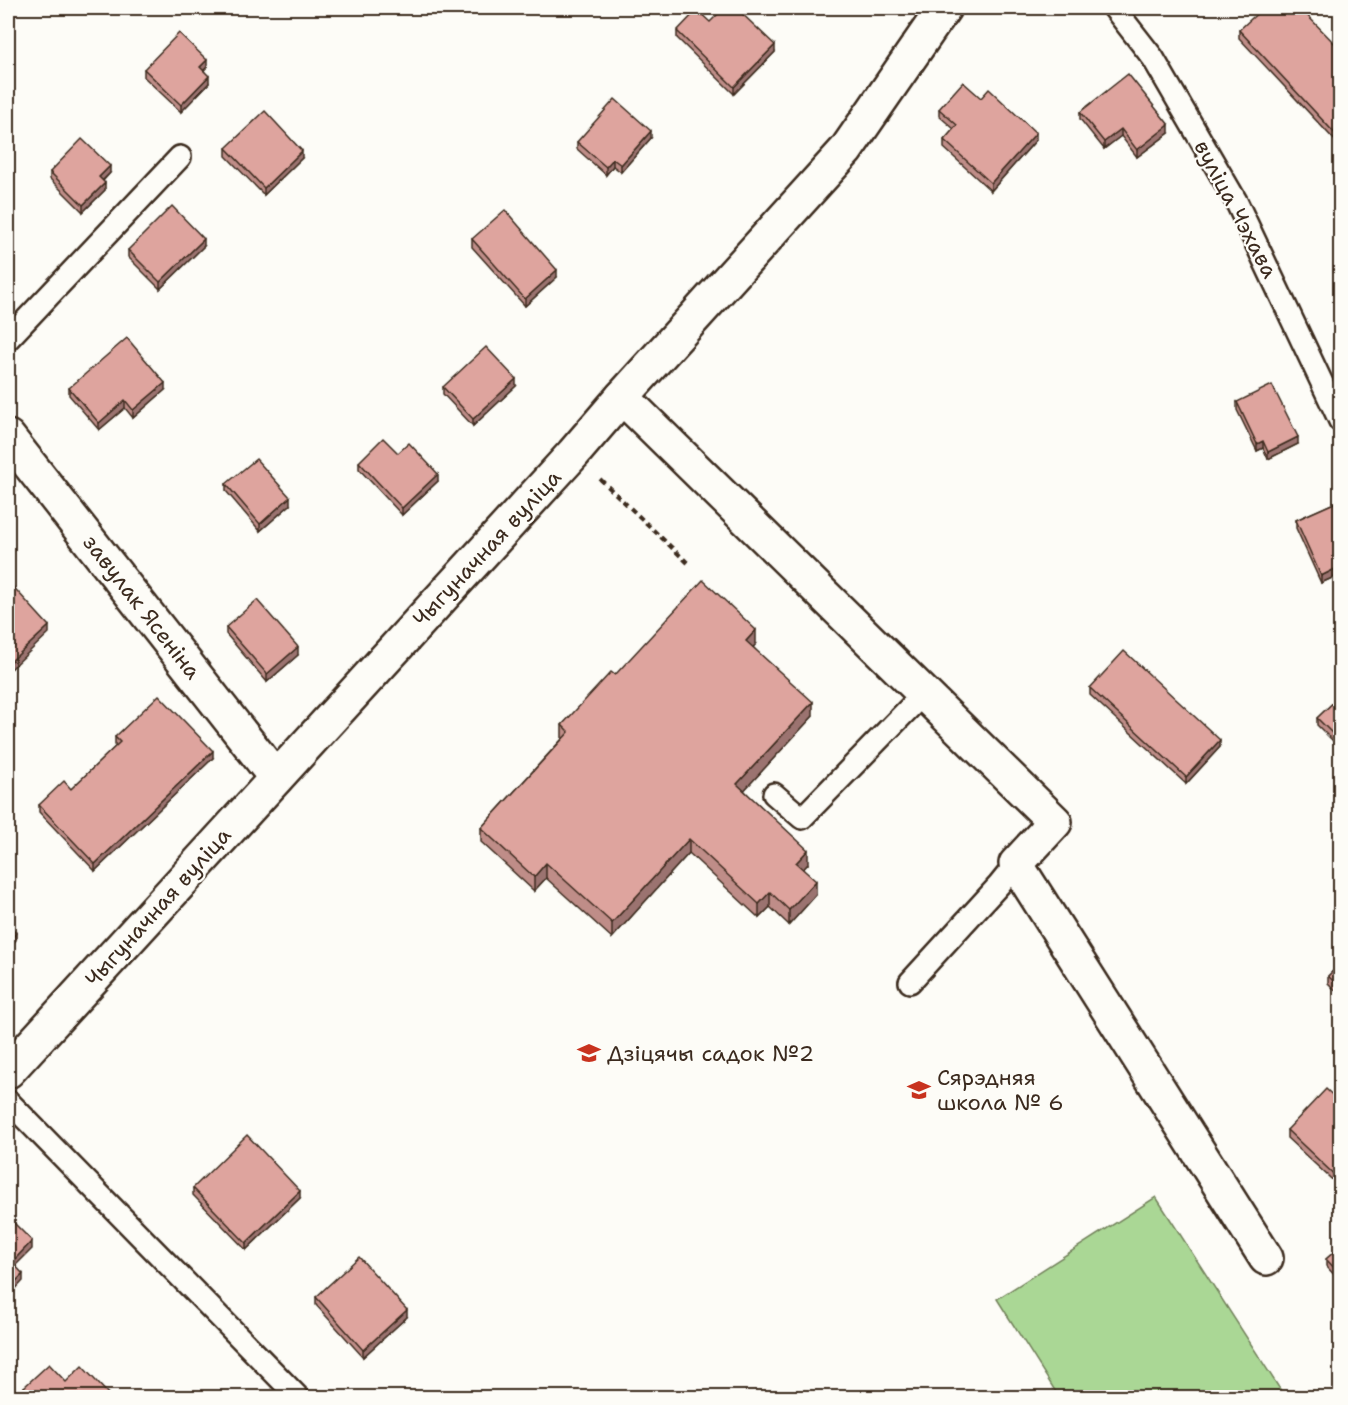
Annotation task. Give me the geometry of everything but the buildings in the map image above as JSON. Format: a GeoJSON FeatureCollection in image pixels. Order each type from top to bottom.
{"type":"FeatureCollection","features":[{"type":"Feature","properties":{"kind":"street","name":"Чыгуначная вуліца"},"geometry":{"type":"LineString","coordinates":[[8,1071],[586,440],[622,396],[846,150],[944,8]]}},
{"type":"Feature","properties":{"kind":"street"},"geometry":{"type":"LineString","coordinates":[[622,396],[1055,822],[1016,864],[1266,1258]]}},
{"type":"Feature","properties":{"kind":"street","name":"завулак Ясеніна"},"geometry":{"type":"LineString","coordinates":[[8,437],[276,778]]}},
{"type":"Feature","properties":{"kind":"lane","name":"вуліца Чэхава"},"geometry":{"type":"LineString","coordinates":[[1114,8],[1154,58],[1236,201],[1341,421]]}},
{"type":"Feature","properties":{"kind":"lane"},"geometry":{"type":"LineString","coordinates":[[8,339],[180,157]]}},
{"type":"Feature","properties":{"kind":"lane"},"geometry":{"type":"LineString","coordinates":[[774,794],[802,818],[924,693]]}},
{"type":"Feature","properties":{"kind":"lane"},"geometry":{"type":"LineString","coordinates":[[910,982],[1016,864]]}},
{"type":"Feature","properties":{"kind":"lane"},"geometry":{"type":"LineString","coordinates":[[8,1101],[299,1398]]}},
{"type":"Feature","properties":{"kind":"green space"},"geometry":{"type":"Polygon","coordinates":[[[1156,1197],[1285,1397],[1059,1397],[997,1299],[1156,1197]]]}},
{"type":"Feature","properties":{"kind":"place","name":"Дзіцячы садок №2"},"geometry":{"type":"Point","coordinates":[589,1053]}},
{"type":"Feature","properties":{"kind":"place","name":"Сярэдняя школа № 6"},"geometry":{"type":"Point","coordinates":[919,1090]}}]}
